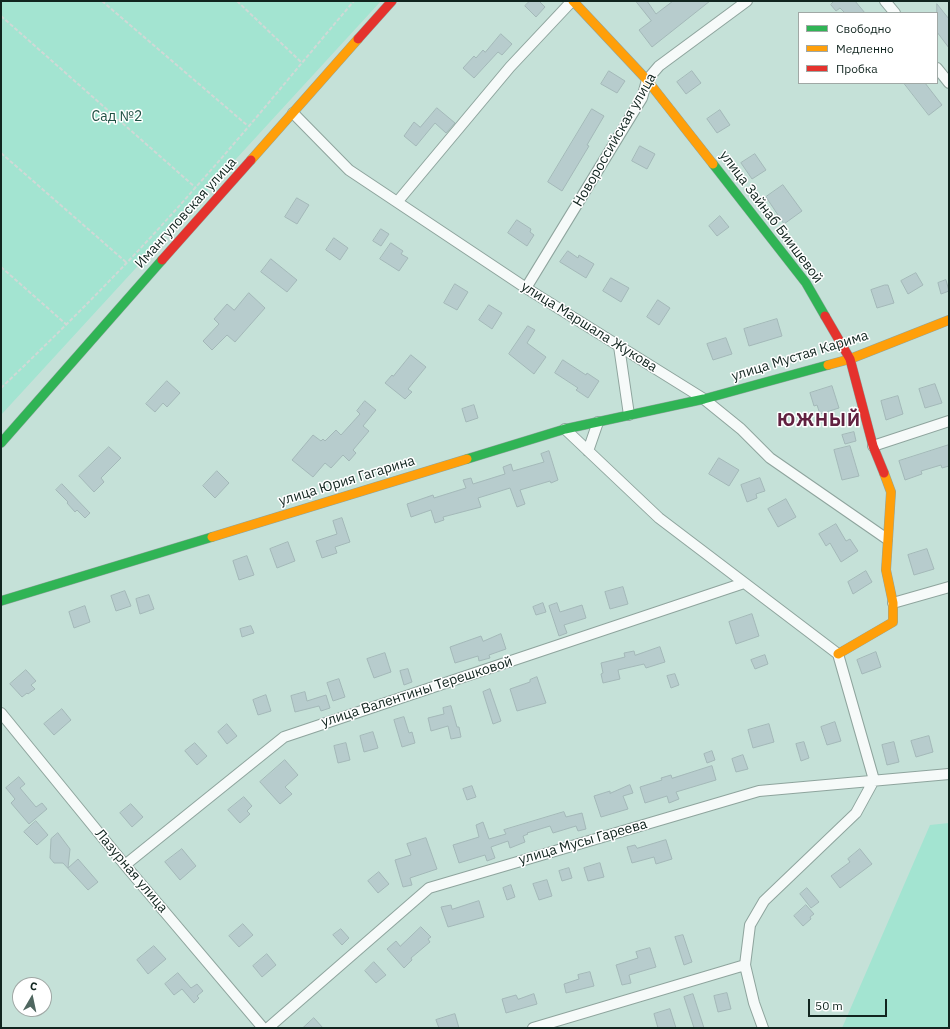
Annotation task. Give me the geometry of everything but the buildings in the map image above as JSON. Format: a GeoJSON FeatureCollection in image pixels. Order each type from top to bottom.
{"type":"FeatureCollection","features":[{"type":"Feature","properties":{"kind":"street","name":"Имангуловская улица"},"geometry":{"type":"LineString","coordinates":[[1,443],[392,1]]}},
{"type":"Feature","properties":{"kind":"street","name":"улица Зайнаб Биишевой"},"geometry":{"type":"LineString","coordinates":[[573,1],[647,80],[806,283],[850,358],[873,446],[891,492],[886,570],[893,603],[893,622],[838,654]]}},
{"type":"Feature","properties":{"kind":"street"},"geometry":{"type":"LineString","coordinates":[[398,201],[510,67],[573,1]]}},
{"type":"Feature","properties":{"kind":"street","name":"Новороссийская улица"},"geometry":{"type":"LineString","coordinates":[[526,288],[642,98],[647,80],[659,66],[747,1]]}},
{"type":"Feature","properties":{"kind":"street"},"geometry":{"type":"LineString","coordinates":[[886,1],[894,12]]}},
{"type":"Feature","properties":{"kind":"street"},"geometry":{"type":"LineString","coordinates":[[938,69],[949,83]]}},
{"type":"Feature","properties":{"kind":"street","name":"улица Маршала Жукова"},"geometry":{"type":"LineString","coordinates":[[293,112],[349,170],[398,201],[526,288],[704,399],[741,429],[770,458],[887,539]]}},
{"type":"Feature","properties":{"kind":"street","name":"улица Мустая Карима"},"geometry":{"type":"LineString","coordinates":[[704,399],[850,358],[949,320]]}},
{"type":"Feature","properties":{"kind":"street"},"geometry":{"type":"LineString","coordinates":[[619,346],[629,415]]}},
{"type":"Feature","properties":{"kind":"street","name":"улица Юрия Гагарина"},"geometry":{"type":"LineString","coordinates":[[1,601],[565,429],[704,399]]}},
{"type":"Feature","properties":{"kind":"street"},"geometry":{"type":"LineString","coordinates":[[873,446],[949,421]]}},
{"type":"Feature","properties":{"kind":"street"},"geometry":{"type":"LineString","coordinates":[[588,451],[598,422]]}},
{"type":"Feature","properties":{"kind":"street"},"geometry":{"type":"LineString","coordinates":[[565,429],[659,518],[838,654],[874,780],[856,813],[764,901],[750,925],[745,965],[754,1003],[763,1028]]}},
{"type":"Feature","properties":{"kind":"street","name":"улица Валентины Терешковой"},"geometry":{"type":"LineString","coordinates":[[125,864],[284,737],[744,583]]}},
{"type":"Feature","properties":{"kind":"street"},"geometry":{"type":"LineString","coordinates":[[893,603],[949,587]]}},
{"type":"Feature","properties":{"kind":"street","name":"Лазурная улица"},"geometry":{"type":"LineString","coordinates":[[1,713],[125,864],[263,1028]]}},
{"type":"Feature","properties":{"kind":"street","name":"улица Мусы Гареева"},"geometry":{"type":"LineString","coordinates":[[268,1028],[429,888],[759,791],[949,774]]}},
{"type":"Feature","properties":{"kind":"street"},"geometry":{"type":"LineString","coordinates":[[533,1028],[745,965]]}},
{"type":"Feature","properties":{"kind":"path"},"geometry":{"type":"LineString","coordinates":[[102,1],[248,126]]}},
{"type":"Feature","properties":{"kind":"path"},"geometry":{"type":"LineString","coordinates":[[237,1],[302,63]]}},
{"type":"Feature","properties":{"kind":"path"},"geometry":{"type":"LineString","coordinates":[[1,388],[67,326],[196,188],[354,1]]}},
{"type":"Feature","properties":{"kind":"path"},"geometry":{"type":"LineString","coordinates":[[1,16],[196,188]]}},
{"type":"Feature","properties":{"kind":"path"},"geometry":{"type":"LineString","coordinates":[[1,153],[127,263]]}},
{"type":"Feature","properties":{"kind":"path"},"geometry":{"type":"LineString","coordinates":[[1,267],[67,326]]}},
{"type":"Feature","properties":{"kind":"green space","name":"Сад №2"},"geometry":{"type":"Polygon","coordinates":[[[1,1],[381,1],[1,415],[1,1]]]}},
{"type":"Feature","properties":{"kind":"green space"},"geometry":{"type":"Polygon","coordinates":[[[949,823],[949,1028],[842,1028],[930,825],[949,823]]]}},
{"type":"Feature","properties":{"kind":"traffic: fast"},"geometry":{"type":"LineString","coordinates":[[713,164],[806,283],[825,316]]}},
{"type":"Feature","properties":{"kind":"traffic: fast"},"geometry":{"type":"LineString","coordinates":[[1,443],[162,260]]}},
{"type":"Feature","properties":{"kind":"traffic: fast"},"geometry":{"type":"LineString","coordinates":[[467,459],[565,429],[704,399],[828,365]]}},
{"type":"Feature","properties":{"kind":"traffic: fast"},"geometry":{"type":"LineString","coordinates":[[1,601],[212,537]]}},
{"type":"Feature","properties":{"kind":"traffic: slow"},"geometry":{"type":"LineString","coordinates":[[573,1],[647,80],[713,164]]}},
{"type":"Feature","properties":{"kind":"traffic: slow"},"geometry":{"type":"LineString","coordinates":[[251,160],[358,39]]}},
{"type":"Feature","properties":{"kind":"traffic: slow"},"geometry":{"type":"LineString","coordinates":[[828,365],[850,359],[949,320]]}},
{"type":"Feature","properties":{"kind":"traffic: slow"},"geometry":{"type":"LineString","coordinates":[[212,537],[467,459]]}},
{"type":"Feature","properties":{"kind":"traffic: slow"},"geometry":{"type":"LineString","coordinates":[[838,654],[893,622],[893,603],[886,570],[891,492],[884,473]]}},
{"type":"Feature","properties":{"kind":"traffic: jam"},"geometry":{"type":"LineString","coordinates":[[358,39],[392,1]]}},
{"type":"Feature","properties":{"kind":"traffic: jam"},"geometry":{"type":"LineString","coordinates":[[162,260],[251,160]]}},
{"type":"Feature","properties":{"kind":"traffic: jam"},"geometry":{"type":"LineString","coordinates":[[825,316],[850,359],[873,446],[884,473]]}},
{"type":"Feature","properties":{"kind":"district","name":"ЮЖНЫЙ"},"geometry":{"type":"Point","coordinates":[819,421]}}]}
